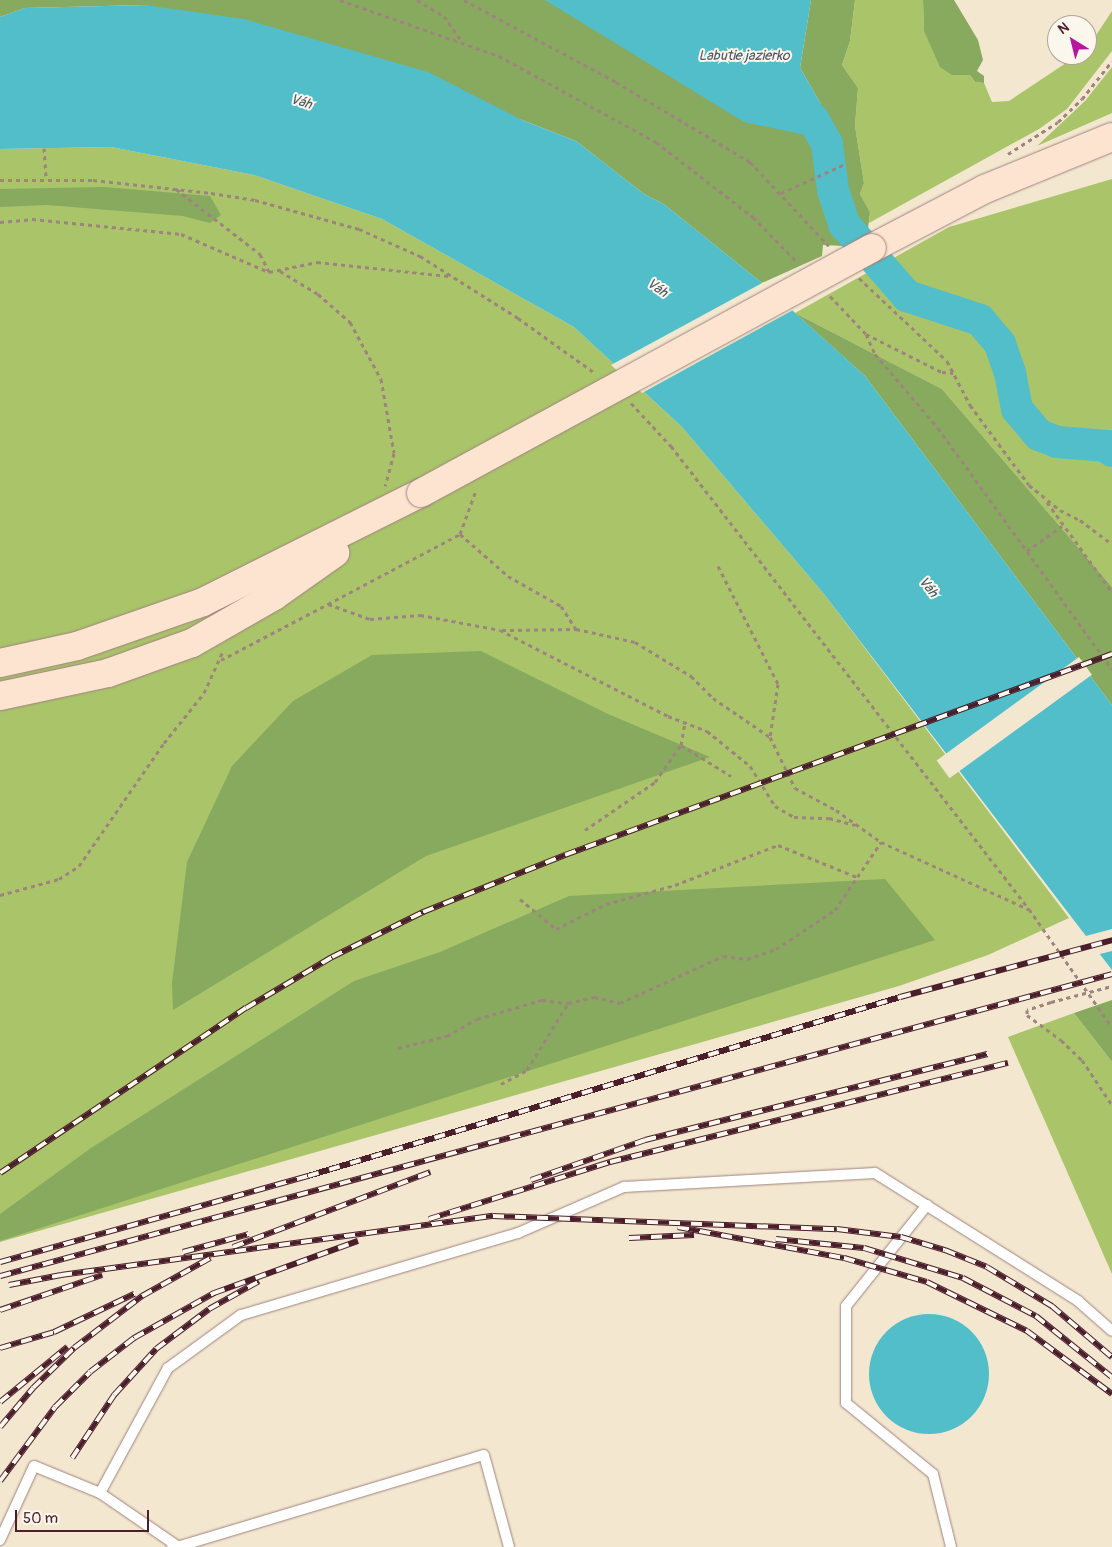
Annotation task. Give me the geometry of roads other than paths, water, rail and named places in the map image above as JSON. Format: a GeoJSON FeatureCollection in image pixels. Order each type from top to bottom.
{"type":"FeatureCollection","features":[{"type":"Feature","properties":{"kind":"main road"},"geometry":{"type":"LineString","coordinates":[[0,663],[77,646],[203,602],[389,500],[421,494],[920,222],[985,189],[1112,137]]}},
{"type":"Feature","properties":{"kind":"main road"},"geometry":{"type":"LineString","coordinates":[[0,696],[108,673],[192,643],[298,581],[389,500]]}},
{"type":"Feature","properties":{"kind":"lane"},"geometry":{"type":"LineString","coordinates":[[100,1493],[168,1368],[241,1315],[518,1233],[624,1187],[875,1173],[1078,1301],[1112,1331]]}},
{"type":"Feature","properties":{"kind":"lane"},"geometry":{"type":"LineString","coordinates":[[927,1205],[846,1306],[846,1403],[933,1474],[952,1547]]}},
{"type":"Feature","properties":{"kind":"lane"},"geometry":{"type":"LineString","coordinates":[[0,1540],[34,1466],[100,1493],[175,1546],[484,1455],[509,1547]]}},
{"type":"Feature","properties":{"kind":"water","name":"Labutie jazierko"},"geometry":{"type":"Polygon","coordinates":[[[545,0],[811,0],[800,68],[821,104],[805,135],[744,122],[545,0]]]}},
{"type":"Feature","properties":{"kind":"water","name":"Váh"},"geometry":{"type":"Polygon","coordinates":[[[145,5],[244,19],[428,72],[522,120],[576,141],[644,194],[665,205],[762,283],[865,376],[1112,705],[1112,970],[824,594],[682,427],[574,327],[382,219],[254,175],[111,147],[0,149],[0,17],[25,8],[145,5]]]}},
{"type":"Feature","properties":{"kind":"water"},"geometry":{"type":"Polygon","coordinates":[[[929,1314],[952,1318],[972,1331],[985,1351],[989,1374],[985,1397],[972,1417],[952,1430],[929,1434],[906,1430],[886,1417],[873,1397],[869,1374],[873,1351],[886,1331],[906,1318],[929,1314]]]}},
{"type":"Feature","properties":{"kind":"waterway"},"geometry":{"type":"LineString","coordinates":[[779,90],[813,119],[827,144],[833,190],[844,224],[907,296],[980,320],[1000,344],[1010,373],[1017,409],[1039,435],[1057,442],[1107,446],[1112,451]]}},
{"type":"Feature","properties":{"kind":"railway"},"geometry":{"type":"LineString","coordinates":[[0,1173],[246,1008],[332,957],[423,912],[565,855],[1112,654]]}},
{"type":"Feature","properties":{"kind":"railway"},"geometry":{"type":"LineString","coordinates":[[0,1262],[308,1176],[900,997],[1112,940]]}},
{"type":"Feature","properties":{"kind":"railway"},"geometry":{"type":"LineString","coordinates":[[0,1276],[1112,974]]}},
{"type":"Feature","properties":{"kind":"railway"},"geometry":{"type":"LineString","coordinates":[[531,1180],[645,1140],[987,1054]]}},
{"type":"Feature","properties":{"kind":"railway"},"geometry":{"type":"LineString","coordinates":[[429,1219],[610,1162],[1008,1063]]}},
{"type":"Feature","properties":{"kind":"railway"},"geometry":{"type":"LineString","coordinates":[[233,1247],[430,1172]]}},
{"type":"Feature","properties":{"kind":"railway"},"geometry":{"type":"LineString","coordinates":[[9,1285],[61,1275],[493,1216],[837,1229],[901,1237],[945,1250],[987,1267],[1052,1306],[1112,1357]]}},
{"type":"Feature","properties":{"kind":"railway"},"geometry":{"type":"LineString","coordinates":[[678,1227],[844,1258],[927,1282],[1027,1331],[1112,1394]]}},
{"type":"Feature","properties":{"kind":"railway"},"geometry":{"type":"LineString","coordinates":[[183,1252],[249,1234]]}},
{"type":"Feature","properties":{"kind":"railway"},"geometry":{"type":"LineString","coordinates":[[629,1238],[694,1235]]}},
{"type":"Feature","properties":{"kind":"railway"},"geometry":{"type":"LineString","coordinates":[[776,1239],[864,1248],[963,1278],[1036,1316],[1112,1377]]}},
{"type":"Feature","properties":{"kind":"railway"},"geometry":{"type":"LineString","coordinates":[[0,1481],[55,1407],[90,1372],[134,1338],[214,1293],[358,1241]]}},
{"type":"Feature","properties":{"kind":"railway"},"geometry":{"type":"LineString","coordinates":[[0,1427],[33,1388],[74,1348],[142,1296],[210,1258]]}},
{"type":"Feature","properties":{"kind":"railway"},"geometry":{"type":"LineString","coordinates":[[0,1310],[102,1275]]}},
{"type":"Feature","properties":{"kind":"railway"},"geometry":{"type":"LineString","coordinates":[[72,1458],[114,1395],[156,1349],[209,1309],[259,1281]]}},
{"type":"Feature","properties":{"kind":"railway"},"geometry":{"type":"LineString","coordinates":[[0,1348],[54,1332],[134,1294]]}},
{"type":"Feature","properties":{"kind":"railway"},"geometry":{"type":"LineString","coordinates":[[0,1402],[67,1347]]}}]}
